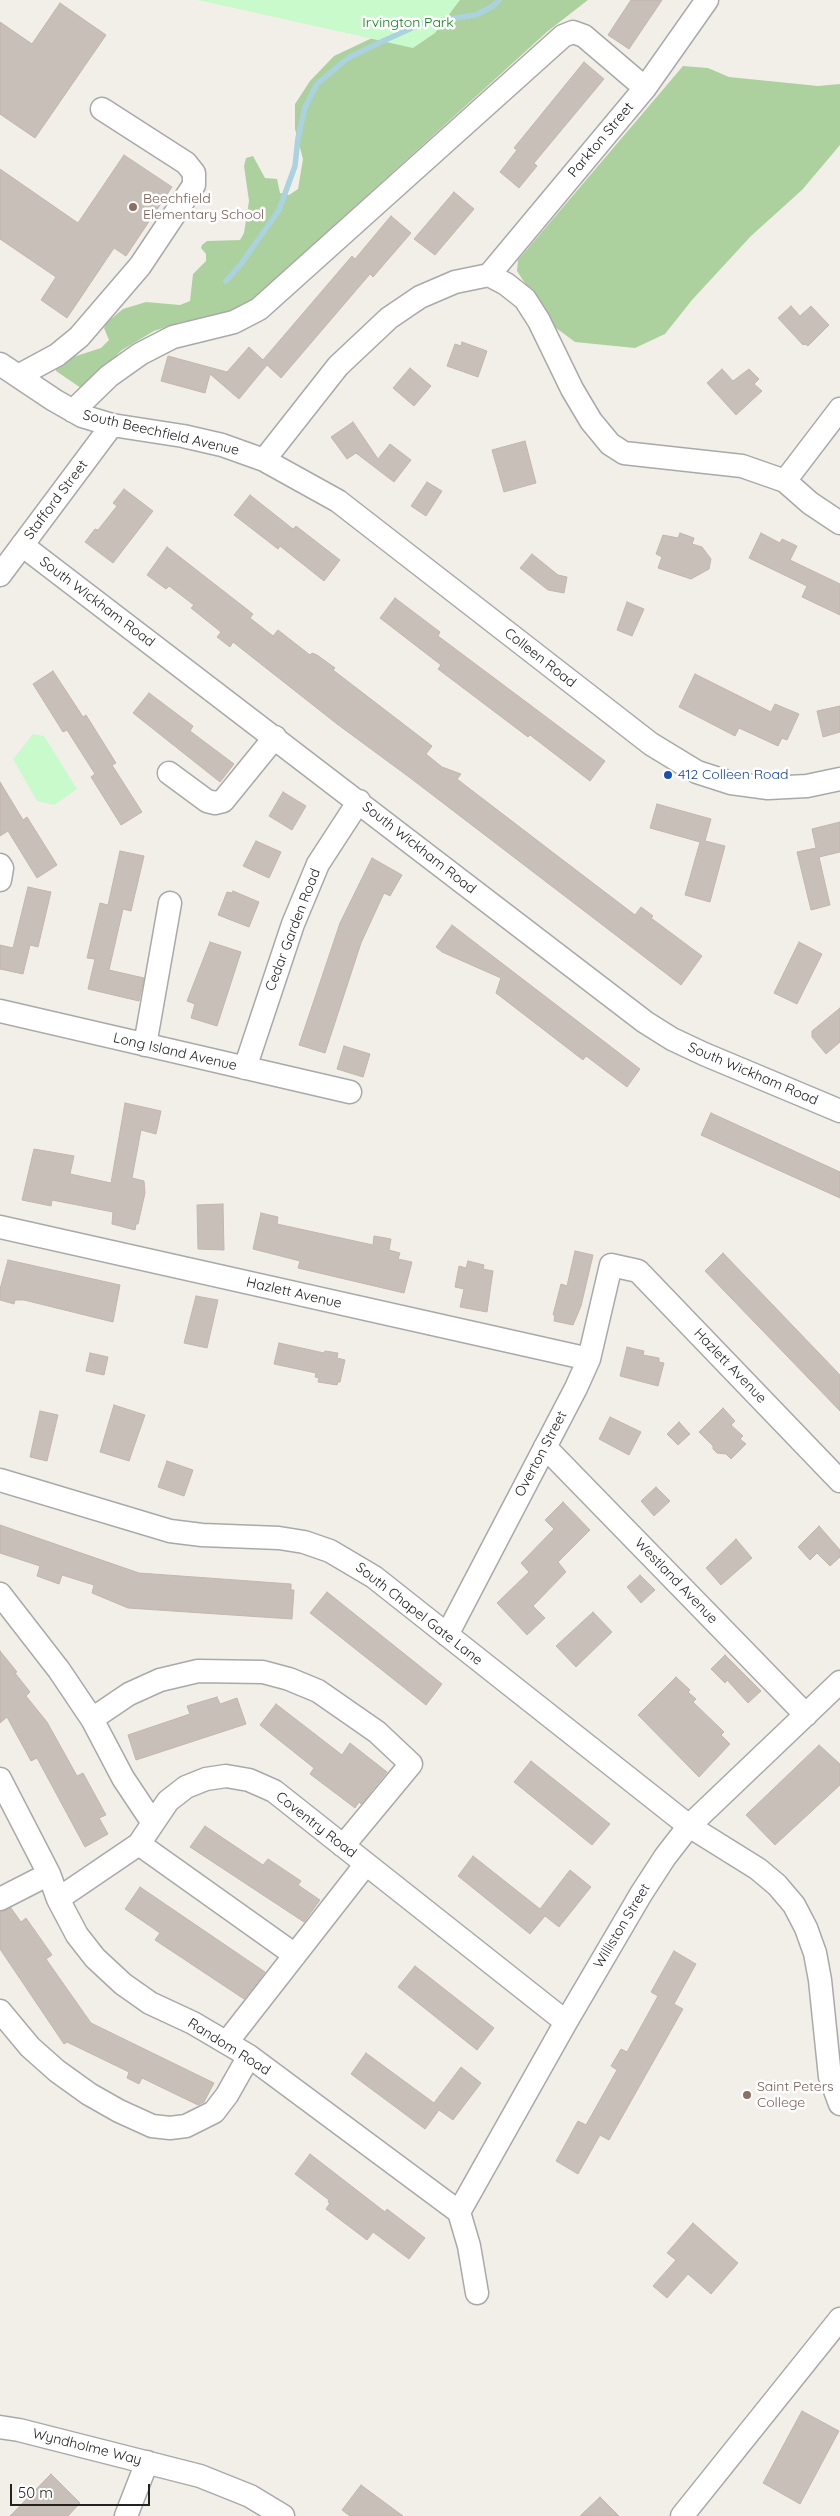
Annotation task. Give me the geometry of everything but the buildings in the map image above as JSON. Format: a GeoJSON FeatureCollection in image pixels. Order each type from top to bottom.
{"type":"FeatureCollection","features":[{"type":"Feature","properties":{"kind":"street","name":"Parkton Street"},"geometry":{"type":"LineString","coordinates":[[489,276],[645,88],[708,0]]}},
{"type":"Feature","properties":{"kind":"street"},"geometry":{"type":"LineString","coordinates":[[73,411],[109,376],[140,354],[173,337],[234,322],[259,309],[563,36],[573,32],[584,36],[645,88]]}},
{"type":"Feature","properties":{"kind":"street"},"geometry":{"type":"LineString","coordinates":[[9,370],[57,355],[79,338],[140,266],[194,185],[194,173],[186,163],[102,109]]}},
{"type":"Feature","properties":{"kind":"street"},"geometry":{"type":"LineString","coordinates":[[264,460],[338,366],[389,318],[420,297],[455,282],[489,276],[506,284],[525,299],[539,321],[576,397],[591,421],[610,444],[624,453],[742,466],[785,482],[810,503],[840,523]]}},
{"type":"Feature","properties":{"kind":"street","name":"South Beechfield Avenue"},"geometry":{"type":"LineString","coordinates":[[9,370],[73,411],[112,424],[183,436],[222,445],[264,460]]}},
{"type":"Feature","properties":{"kind":"street"},"geometry":{"type":"LineString","coordinates":[[785,482],[840,409]]}},
{"type":"Feature","properties":{"kind":"street","name":"Stafford Street"},"geometry":{"type":"LineString","coordinates":[[0,575],[112,424]]}},
{"type":"Feature","properties":{"kind":"street","name":"Colleen Road"},"geometry":{"type":"LineString","coordinates":[[264,460],[338,501],[651,744],[697,772],[731,783],[768,788],[807,786],[840,780]]}},
{"type":"Feature","properties":{"kind":"street","name":"South Wickham Road"},"geometry":{"type":"LineString","coordinates":[[22,545],[359,801],[645,1022],[672,1039],[704,1054],[840,1111]]}},
{"type":"Feature","properties":{"kind":"street"},"geometry":{"type":"LineString","coordinates":[[169,773],[207,801],[216,803],[223,801],[274,737]]}},
{"type":"Feature","properties":{"kind":"street","name":"Cedar Garden Road"},"geometry":{"type":"LineString","coordinates":[[245,1068],[290,932],[318,864],[359,801]]}},
{"type":"Feature","properties":{"kind":"street"},"geometry":{"type":"LineString","coordinates":[[0,864],[2,868],[0,880]]}},
{"type":"Feature","properties":{"kind":"street"},"geometry":{"type":"LineString","coordinates":[[145,1045],[170,902]]}},
{"type":"Feature","properties":{"kind":"street","name":"Long Island Avenue"},"geometry":{"type":"LineString","coordinates":[[0,1011],[350,1092]]}},
{"type":"Feature","properties":{"kind":"street","name":"Hazlett Avenue"},"geometry":{"type":"LineString","coordinates":[[0,1227],[589,1359]]}},
{"type":"Feature","properties":{"kind":"street","name":"Hazlett Avenue"},"geometry":{"type":"LineString","coordinates":[[611,1265],[638,1271],[840,1482]]}},
{"type":"Feature","properties":{"kind":"street","name":"Overton Street"},"geometry":{"type":"LineString","coordinates":[[447,1635],[589,1359],[611,1265]]}},
{"type":"Feature","properties":{"kind":"street","name":"Westland Avenue"},"geometry":{"type":"LineString","coordinates":[[545,1447],[806,1716]]}},
{"type":"Feature","properties":{"kind":"street","name":"South Chapel Gate Lane"},"geometry":{"type":"LineString","coordinates":[[0,1480],[170,1531],[202,1535],[279,1538],[304,1542],[330,1551],[374,1577],[688,1826],[758,1869],[777,1885],[794,1905],[806,1928],[814,1953],[820,1980],[830,2077],[840,2104]]}},
{"type":"Feature","properties":{"kind":"street"},"geometry":{"type":"LineString","coordinates":[[0,1594],[59,1670],[92,1719],[123,1778],[153,1823]]}},
{"type":"Feature","properties":{"kind":"street"},"geometry":{"type":"LineString","coordinates":[[92,1719],[129,1694],[160,1680],[198,1671],[263,1672],[289,1679],[318,1692],[378,1732],[411,1764],[343,1846]]}},
{"type":"Feature","properties":{"kind":"street","name":"Williston Street"},"geometry":{"type":"LineString","coordinates":[[459,2212],[640,1894],[688,1826],[840,1682]]}},
{"type":"Feature","properties":{"kind":"street","name":"Coventry Road"},"geometry":{"type":"LineString","coordinates":[[58,1899],[139,1844],[168,1801],[186,1787],[226,1776],[249,1780],[274,1792],[566,2022]]}},
{"type":"Feature","properties":{"kind":"street","name":"Random Road"},"geometry":{"type":"LineString","coordinates":[[0,1779],[49,1874],[58,1899],[77,1935],[95,1958],[123,1984],[150,2003],[193,2022],[249,2056],[459,2212]]}},
{"type":"Feature","properties":{"kind":"street"},"geometry":{"type":"LineString","coordinates":[[139,1844],[295,1955]]}},
{"type":"Feature","properties":{"kind":"street"},"geometry":{"type":"LineString","coordinates":[[227,2042],[366,1864]]}},
{"type":"Feature","properties":{"kind":"street"},"geometry":{"type":"LineString","coordinates":[[0,1900],[49,1874]]}},
{"type":"Feature","properties":{"kind":"street"},"geometry":{"type":"LineString","coordinates":[[0,2011],[30,2047],[57,2071],[96,2098],[152,2126],[170,2128],[186,2126],[214,2112],[227,2095],[249,2056]]}},
{"type":"Feature","properties":{"kind":"street"},"geometry":{"type":"LineString","coordinates":[[459,2212],[469,2246],[477,2293]]}},
{"type":"Feature","properties":{"kind":"street"},"geometry":{"type":"LineString","coordinates":[[682,2516],[840,2319]]}},
{"type":"Feature","properties":{"kind":"street","name":"Wyndholme Way"},"geometry":{"type":"LineString","coordinates":[[0,2428],[19,2430],[200,2476],[250,2496],[283,2516]]}},
{"type":"Feature","properties":{"kind":"street"},"geometry":{"type":"LineString","coordinates":[[126,2516],[147,2462]]}},
{"type":"Feature","properties":{"kind":"green space","name":"Irvington Park"},"geometry":{"type":"Polygon","coordinates":[[[198,0],[460,0],[435,33],[413,48],[198,0]]]}},
{"type":"Feature","properties":{"kind":"green space"},"geometry":{"type":"Polygon","coordinates":[[[445,0],[588,0],[548,31],[250,302],[231,312],[182,322],[154,331],[122,350],[81,388],[56,371],[56,368],[70,358],[101,348],[109,340],[104,328],[106,323],[123,309],[146,302],[180,305],[190,301],[193,274],[206,261],[206,254],[201,248],[202,245],[207,241],[240,240],[244,233],[249,201],[244,166],[246,158],[253,156],[265,178],[277,179],[280,193],[289,195],[298,189],[303,159],[295,129],[295,104],[310,81],[334,56],[408,21],[445,0]]]}},
{"type":"Feature","properties":{"kind":"green space"},"geometry":{"type":"Polygon","coordinates":[[[683,66],[708,68],[729,77],[818,86],[840,84],[840,145],[802,190],[751,236],[692,300],[665,334],[635,348],[575,342],[556,328],[542,310],[517,271],[518,260],[683,66]]]}},
{"type":"Feature","properties":{"kind":"green space"},"geometry":{"type":"Polygon","coordinates":[[[33,734],[44,736],[77,789],[54,805],[37,801],[13,759],[33,734]]]}},
{"type":"Feature","properties":{"kind":"waterway"},"geometry":{"type":"LineString","coordinates":[[226,281],[241,264],[279,210],[295,166],[298,138],[305,107],[317,84],[348,58],[381,42],[423,23],[476,15],[493,6],[499,0]]}},
{"type":"Feature","properties":{"kind":"place","name":"Beechfield Elementary School"},"geometry":{"type":"Point","coordinates":[133,207]}},
{"type":"Feature","properties":{"kind":"place","name":"412 Colleen Road"},"geometry":{"type":"Point","coordinates":[668,775]}},
{"type":"Feature","properties":{"kind":"place","name":"Saint Peters College"},"geometry":{"type":"Point","coordinates":[747,2095]}}]}
